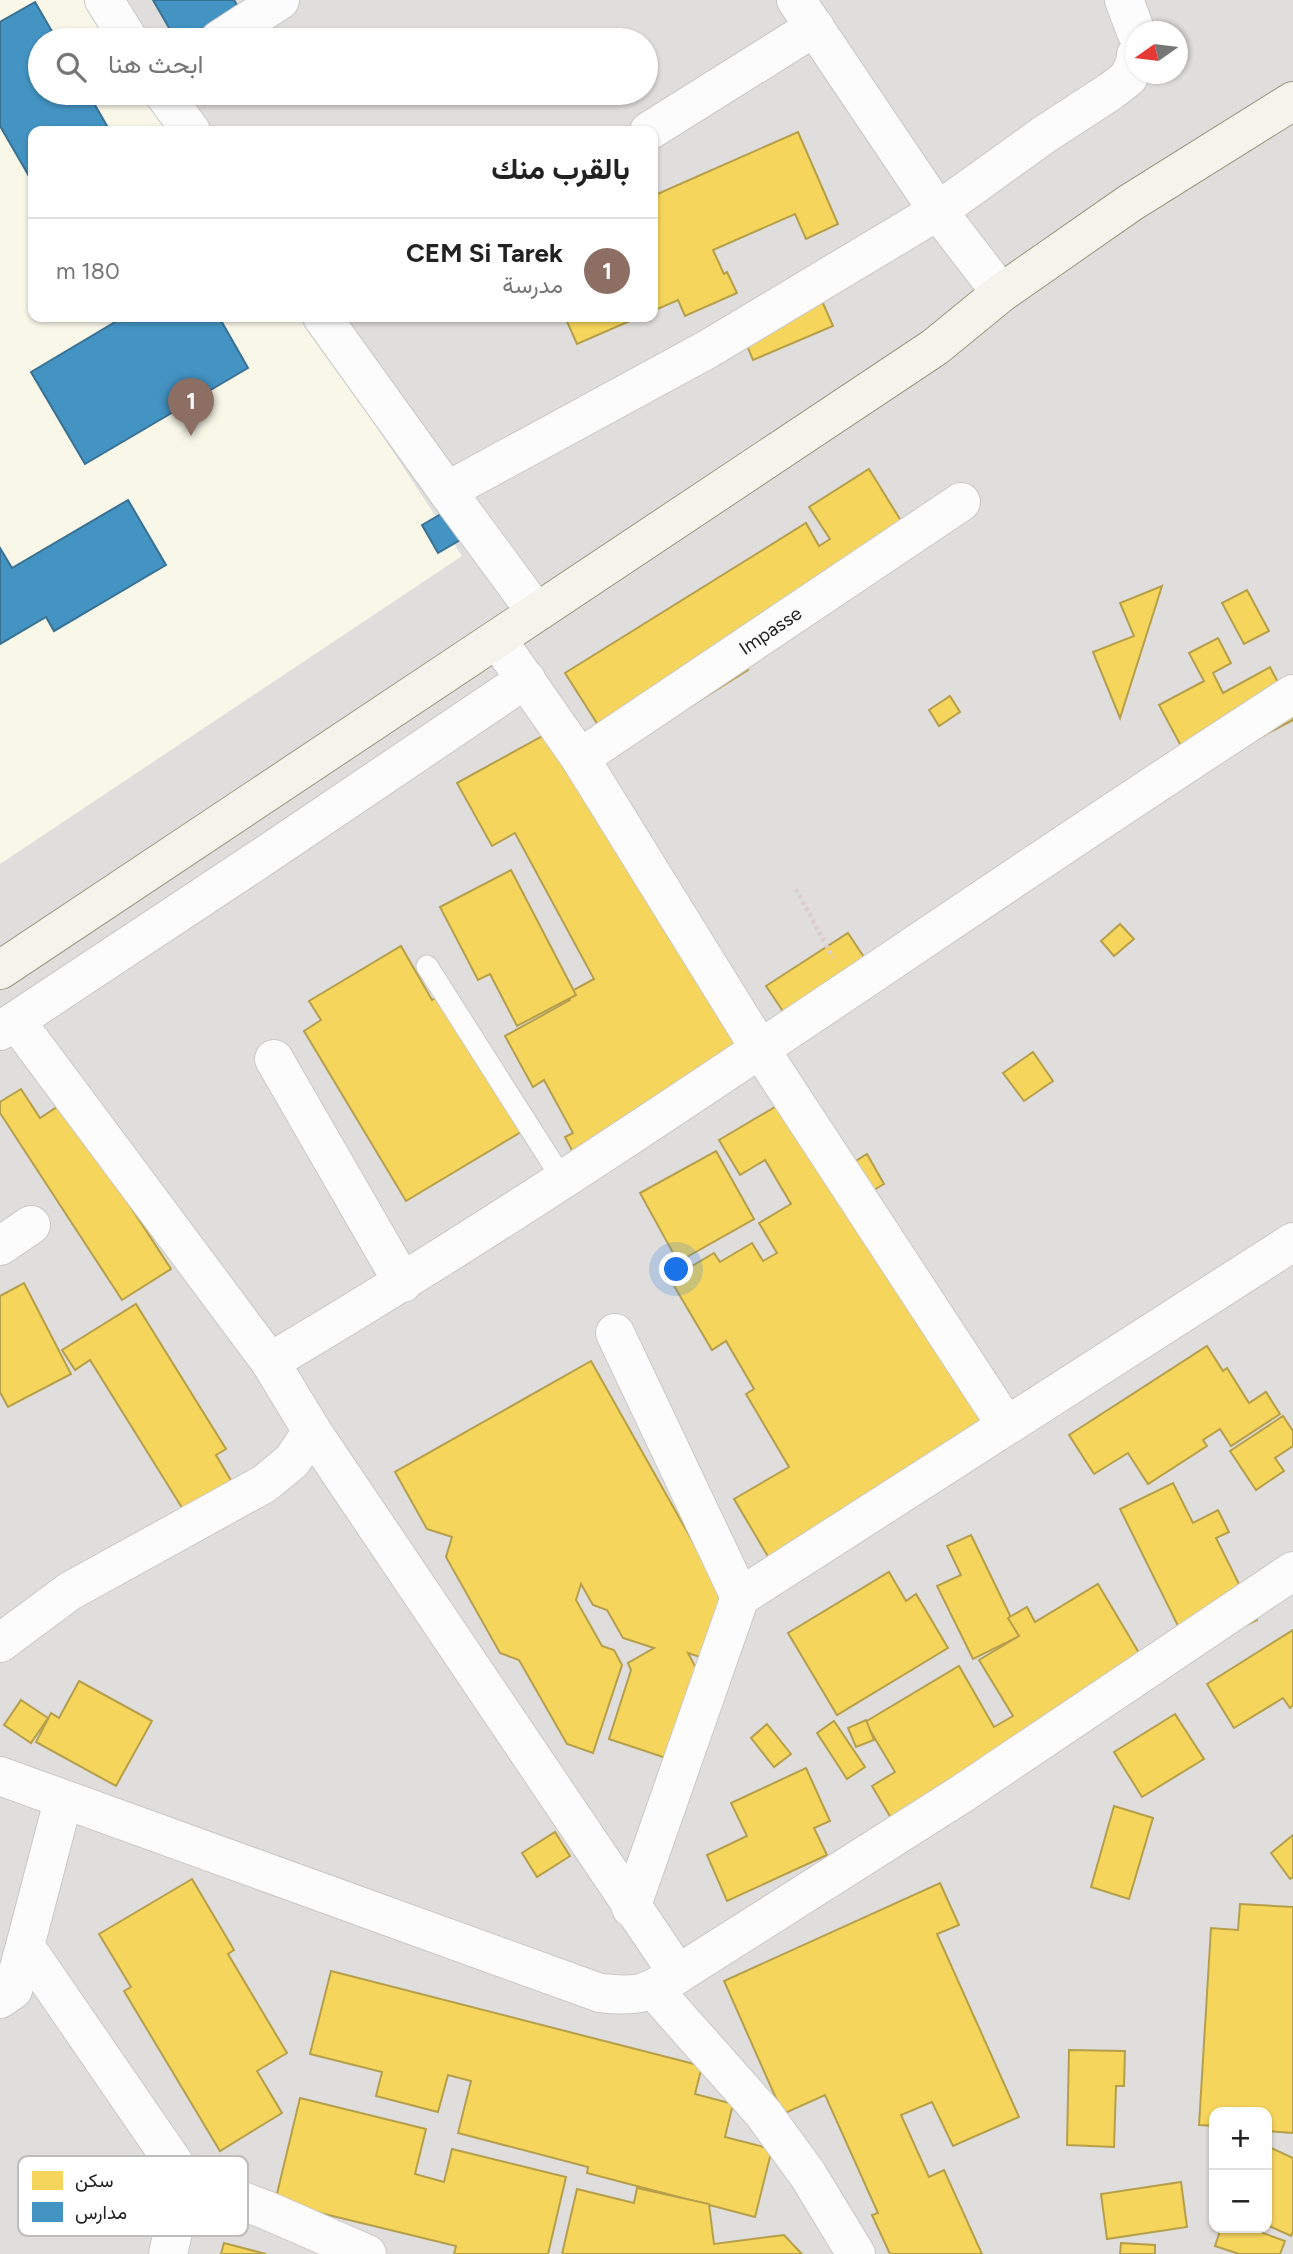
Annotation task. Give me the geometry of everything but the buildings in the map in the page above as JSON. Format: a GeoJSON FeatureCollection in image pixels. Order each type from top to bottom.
{"type":"FeatureCollection","features":[{"type":"Feature","properties":{"kind":"main road"},"geometry":{"type":"LineString","coordinates":[[0,970],[935,347],[1001,293],[1130,204],[1293,101]]}},
{"type":"Feature","properties":{"kind":"street"},"geometry":{"type":"LineString","coordinates":[[104,0],[122,28]]}},
{"type":"Feature","properties":{"kind":"street"},"geometry":{"type":"LineString","coordinates":[[237,28],[280,0]]}},
{"type":"Feature","properties":{"kind":"street"},"geometry":{"type":"LineString","coordinates":[[1124,0],[1132,21]]}},
{"type":"Feature","properties":{"kind":"street"},"geometry":{"type":"LineString","coordinates":[[656,126],[806,14],[938,211],[1001,293]]}},
{"type":"Feature","properties":{"kind":"street"},"geometry":{"type":"LineString","coordinates":[[447,491],[708,349],[832,276],[938,211],[1125,80]]}},
{"type":"Feature","properties":{"kind":"street"},"geometry":{"type":"LineString","coordinates":[[172,105],[187,126]]}},
{"type":"Feature","properties":{"kind":"street"},"geometry":{"type":"LineString","coordinates":[[327,322],[536,612]]}},
{"type":"Feature","properties":{"kind":"street","name":"Impasse"},"geometry":{"type":"LineString","coordinates":[[580,758],[961,502]]}},
{"type":"Feature","properties":{"kind":"street"},"geometry":{"type":"LineString","coordinates":[[497,639],[580,758],[760,1049],[1006,1425]]}},
{"type":"Feature","properties":{"kind":"street"},"geometry":{"type":"LineString","coordinates":[[526,678],[8,1026],[270,1362],[312,1431],[631,1908],[666,1982],[808,2175],[856,2254]]}},
{"type":"Feature","properties":{"kind":"street"},"geometry":{"type":"LineString","coordinates":[[270,1362],[403,1283],[563,1180],[1134,796],[1293,694]]}},
{"type":"Feature","properties":{"kind":"street"},"geometry":{"type":"LineString","coordinates":[[274,1059],[403,1283]]}},
{"type":"Feature","properties":{"kind":"street"},"geometry":{"type":"LineString","coordinates":[[0,1246],[31,1225]]}},
{"type":"Feature","properties":{"kind":"street"},"geometry":{"type":"LineString","coordinates":[[631,1908],[740,1597],[1293,1242]]}},
{"type":"Feature","properties":{"kind":"street"},"geometry":{"type":"LineString","coordinates":[[615,1333],[740,1597]]}},
{"type":"Feature","properties":{"kind":"street"},"geometry":{"type":"LineString","coordinates":[[0,1643],[70,1591],[264,1484],[292,1461],[312,1431]]}},
{"type":"Feature","properties":{"kind":"street"},"geometry":{"type":"LineString","coordinates":[[0,1776],[600,1993],[630,1996],[666,1982],[960,1795],[1293,1571]]}},
{"type":"Feature","properties":{"kind":"street"},"geometry":{"type":"LineString","coordinates":[[63,1801],[9,1976],[165,2156]]}},
{"type":"Feature","properties":{"kind":"street"},"geometry":{"type":"LineString","coordinates":[[248,2203],[367,2254]]}},
{"type":"Feature","properties":{"kind":"street"},"geometry":{"type":"LineString","coordinates":[[168,2254],[172,2236]]}},
{"type":"Feature","properties":{"kind":"lane"},"geometry":{"type":"LineString","coordinates":[[427,966],[563,1180]]}},
{"type":"Feature","properties":{"kind":"path"},"geometry":{"type":"LineString","coordinates":[[796,889],[850,989]]}},
{"type":"Feature","properties":{"kind":"shaded area"},"geometry":{"type":"Polygon","coordinates":[[[0,0],[1293,0],[1293,2254],[0,2254],[0,0]]]}},
{"type":"Feature","properties":{"kind":"shaded area"},"geometry":{"type":"Polygon","coordinates":[[[0,0],[93,0],[112,28],[28,28],[28,105],[163,105],[177,126],[28,126],[28,322],[307,322],[462,556],[0,864],[0,0]]]}},
{"type":"Feature","properties":{"kind":"place","name":"CEM Si Tarek"},"geometry":{"type":"Point","coordinates":[191,436]}}]}
